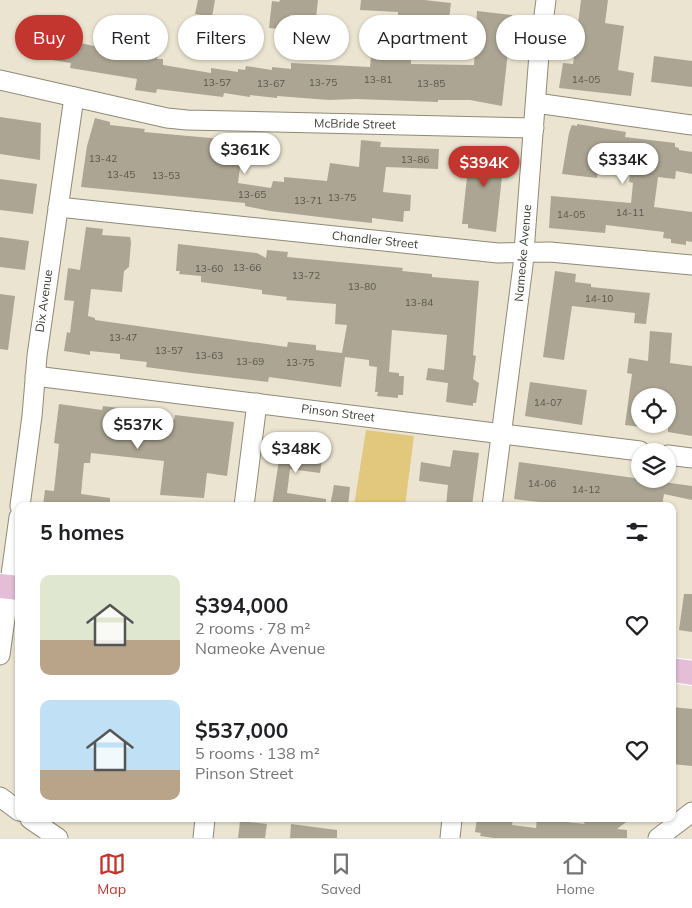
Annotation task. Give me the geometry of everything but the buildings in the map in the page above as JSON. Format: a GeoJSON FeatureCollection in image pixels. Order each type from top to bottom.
{"type":"FeatureCollection","features":[{"type":"Feature","properties":{"kind":"main road"},"geometry":{"type":"LineString","coordinates":[[676,671],[692,673]]}},
{"type":"Feature","properties":{"kind":"street","name":"Nameoke Avenue"},"geometry":{"type":"LineString","coordinates":[[493,502],[524,252],[546,0]]}},
{"type":"Feature","properties":{"kind":"street","name":"McBride Street"},"geometry":{"type":"LineString","coordinates":[[0,80],[187,120],[534,128]]}},
{"type":"Feature","properties":{"kind":"street","name":"Dix Avenue"},"geometry":{"type":"LineString","coordinates":[[20,502],[35,376],[74,97]]}},
{"type":"Feature","properties":{"kind":"street"},"geometry":{"type":"LineString","coordinates":[[536,103],[692,125]]}},
{"type":"Feature","properties":{"kind":"street","name":"Chandler Street"},"geometry":{"type":"LineString","coordinates":[[58,207],[498,253],[550,252],[692,265]]}},
{"type":"Feature","properties":{"kind":"street","name":"Pinson Street"},"geometry":{"type":"LineString","coordinates":[[35,376],[631,450]]}},
{"type":"Feature","properties":{"kind":"street"},"geometry":{"type":"LineString","coordinates":[[245,502],[258,403]]}},
{"type":"Feature","properties":{"kind":"street"},"geometry":{"type":"LineString","coordinates":[[676,456],[692,458]]}},
{"type":"Feature","properties":{"kind":"street"},"geometry":{"type":"LineString","coordinates":[[0,655],[15,545]]}},
{"type":"Feature","properties":{"kind":"street"},"geometry":{"type":"LineString","coordinates":[[0,797],[15,808]]}},
{"type":"Feature","properties":{"kind":"street"},"geometry":{"type":"LineString","coordinates":[[658,838],[692,812]]}},
{"type":"Feature","properties":{"kind":"street"},"geometry":{"type":"LineString","coordinates":[[34,822],[58,838]]}},
{"type":"Feature","properties":{"kind":"street"},"geometry":{"type":"LineString","coordinates":[[203,838],[206,822]]}},
{"type":"Feature","properties":{"kind":"street"},"geometry":{"type":"LineString","coordinates":[[450,838],[452,822]]}},
{"type":"Feature","properties":{"kind":"shaded area"},"geometry":{"type":"Polygon","coordinates":[[[366,430],[414,436],[406,502],[355,502],[366,430]]]}}]}
